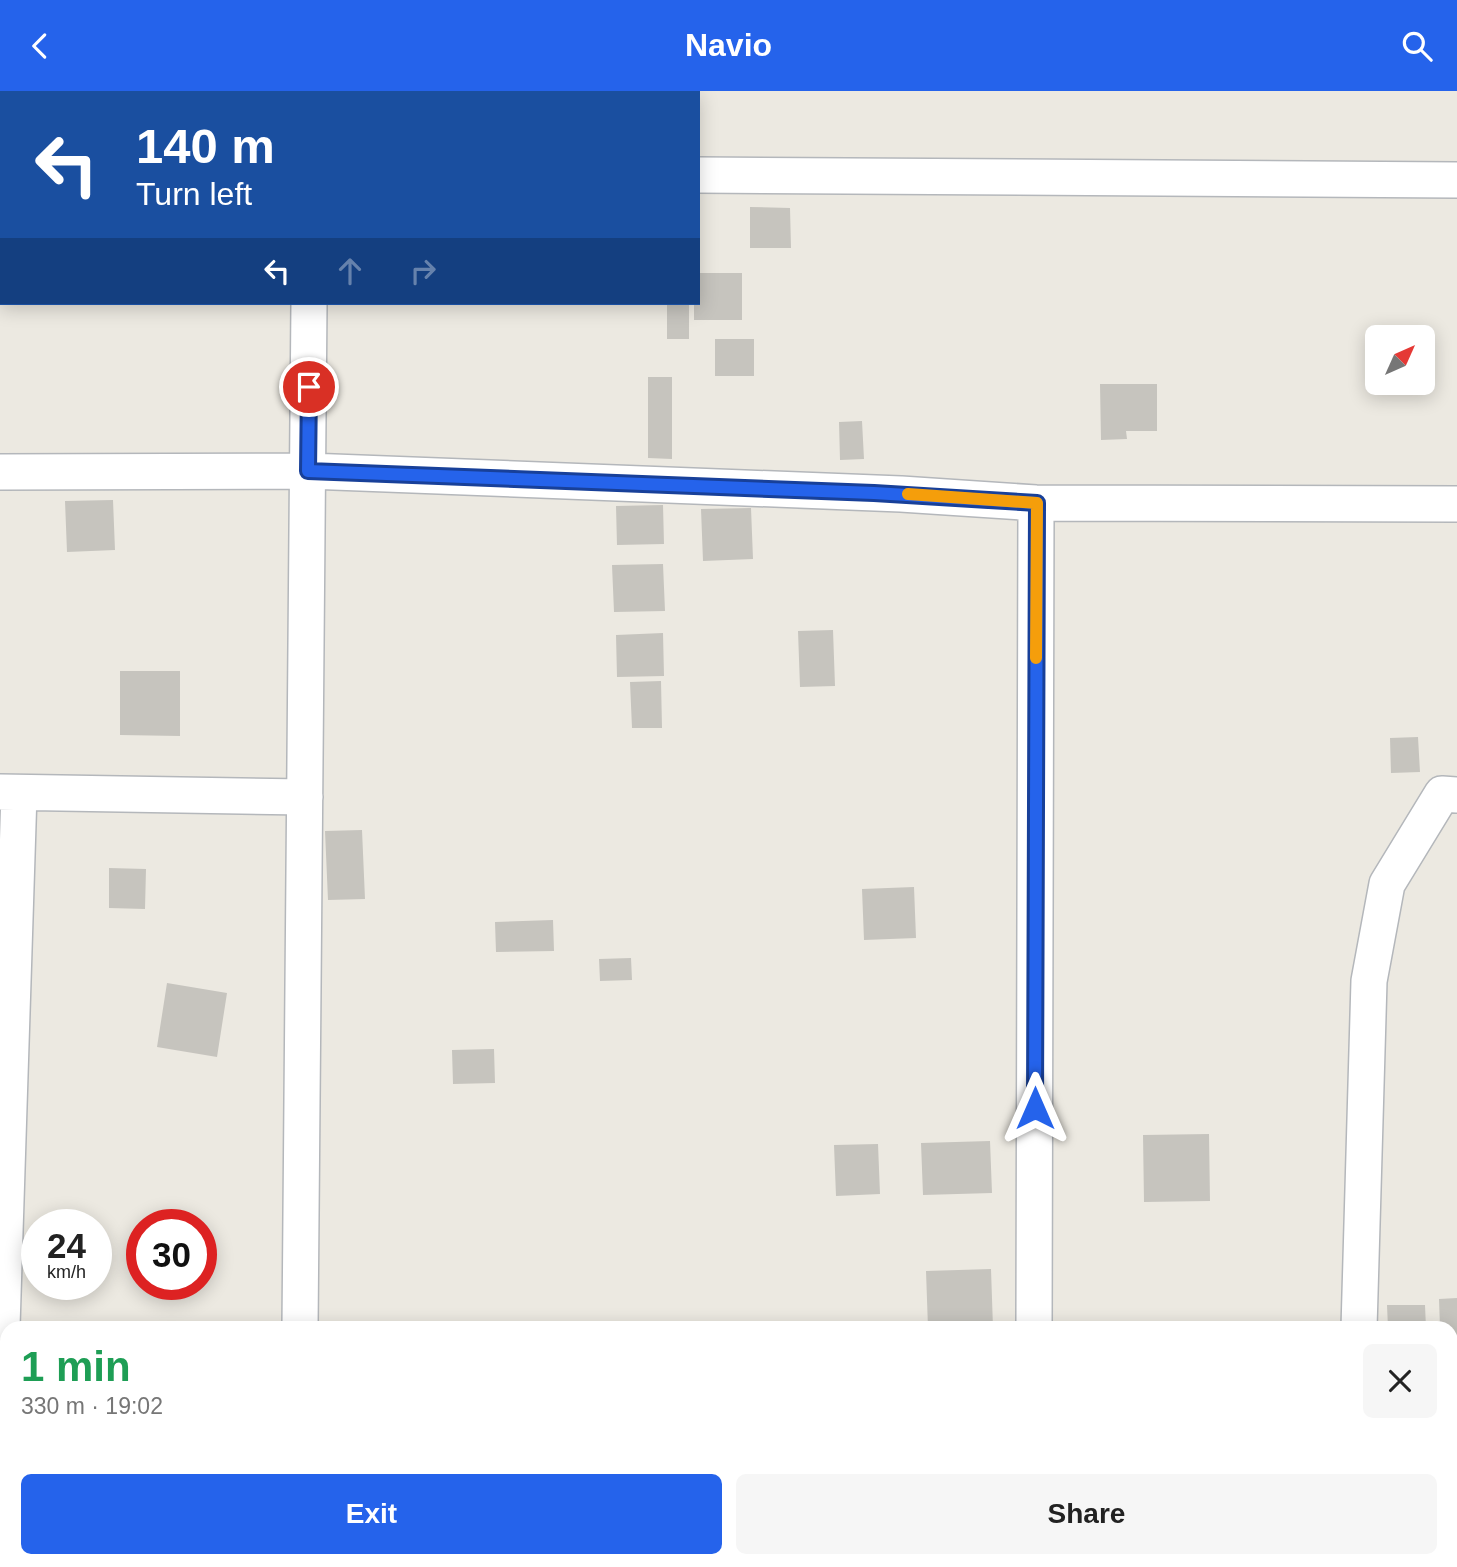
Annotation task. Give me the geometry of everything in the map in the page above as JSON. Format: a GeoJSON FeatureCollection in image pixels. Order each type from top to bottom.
{"type":"FeatureCollection","features":[{"type":"Feature","properties":{"kind":"street"},"geometry":{"type":"LineString","coordinates":[[700,175],[1457,180]]}},
{"type":"Feature","properties":{"kind":"street"},"geometry":{"type":"LineString","coordinates":[[300,1321],[309,305]]}},
{"type":"Feature","properties":{"kind":"street"},"geometry":{"type":"LineString","coordinates":[[0,472],[308,471],[887,493],[1037,503],[1457,505]]}},
{"type":"Feature","properties":{"kind":"street"},"geometry":{"type":"LineString","coordinates":[[1034,1321],[1037,503]]}},
{"type":"Feature","properties":{"kind":"street"},"geometry":{"type":"LineString","coordinates":[[1,1321],[10,792],[305,797]]}},
{"type":"Feature","properties":{"kind":"street"},"geometry":{"type":"LineString","coordinates":[[1359,1321],[1369,981],[1387,884],[1442,794],[1457,795]]}},
{"type":"Feature","properties":{"kind":"building"},"geometry":{"type":"Polygon","coordinates":[[[750,207],[790,208],[791,248],[750,248],[750,207]]]}},
{"type":"Feature","properties":{"kind":"building"},"geometry":{"type":"Polygon","coordinates":[[[700,273],[742,273],[742,320],[694,320],[694,305],[700,305],[700,273]]]}},
{"type":"Feature","properties":{"kind":"building"},"geometry":{"type":"Polygon","coordinates":[[[667,305],[689,305],[689,339],[667,339],[667,305]]]}},
{"type":"Feature","properties":{"kind":"building"},"geometry":{"type":"Polygon","coordinates":[[[715,339],[754,339],[754,376],[715,376],[715,339]]]}},
{"type":"Feature","properties":{"kind":"building"},"geometry":{"type":"Polygon","coordinates":[[[648,377],[672,377],[672,459],[648,458],[648,377]]]}},
{"type":"Feature","properties":{"kind":"building"},"geometry":{"type":"Polygon","coordinates":[[[1100,384],[1157,384],[1157,431],[1126,431],[1127,439],[1101,440],[1100,384]]]}},
{"type":"Feature","properties":{"kind":"building"},"geometry":{"type":"Polygon","coordinates":[[[862,421],[864,459],[840,460],[839,422],[862,421]]]}},
{"type":"Feature","properties":{"kind":"building"},"geometry":{"type":"Polygon","coordinates":[[[113,500],[115,550],[67,552],[65,501],[113,500]]]}},
{"type":"Feature","properties":{"kind":"building"},"geometry":{"type":"Polygon","coordinates":[[[663,505],[664,544],[617,545],[616,506],[663,505]]]}},
{"type":"Feature","properties":{"kind":"building"},"geometry":{"type":"Polygon","coordinates":[[[751,508],[753,559],[703,561],[701,509],[751,508]]]}},
{"type":"Feature","properties":{"kind":"building"},"geometry":{"type":"Polygon","coordinates":[[[663,564],[665,611],[614,612],[612,565],[663,564]]]}},
{"type":"Feature","properties":{"kind":"building"},"geometry":{"type":"Polygon","coordinates":[[[833,630],[835,686],[800,687],[798,631],[833,630]]]}},
{"type":"Feature","properties":{"kind":"building"},"geometry":{"type":"Polygon","coordinates":[[[663,633],[664,676],[617,677],[616,635],[663,633]]]}},
{"type":"Feature","properties":{"kind":"building"},"geometry":{"type":"Polygon","coordinates":[[[120,671],[180,671],[180,736],[120,735],[120,671]]]}},
{"type":"Feature","properties":{"kind":"building"},"geometry":{"type":"Polygon","coordinates":[[[661,681],[662,728],[632,728],[630,682],[661,681]]]}},
{"type":"Feature","properties":{"kind":"building"},"geometry":{"type":"Polygon","coordinates":[[[1418,737],[1420,772],[1391,773],[1390,738],[1418,737]]]}},
{"type":"Feature","properties":{"kind":"building"},"geometry":{"type":"Polygon","coordinates":[[[362,830],[365,899],[328,900],[325,831],[362,830]]]}},
{"type":"Feature","properties":{"kind":"building"},"geometry":{"type":"Polygon","coordinates":[[[109,868],[146,869],[145,909],[109,908],[109,868]]]}},
{"type":"Feature","properties":{"kind":"building"},"geometry":{"type":"Polygon","coordinates":[[[914,887],[916,938],[864,940],[862,889],[914,887]]]}},
{"type":"Feature","properties":{"kind":"building"},"geometry":{"type":"Polygon","coordinates":[[[553,920],[554,951],[496,952],[495,922],[553,920]]]}},
{"type":"Feature","properties":{"kind":"building"},"geometry":{"type":"Polygon","coordinates":[[[631,958],[632,980],[600,981],[599,959],[631,958]]]}},
{"type":"Feature","properties":{"kind":"building"},"geometry":{"type":"Polygon","coordinates":[[[167,983],[227,993],[217,1057],[157,1047],[167,983]]]}},
{"type":"Feature","properties":{"kind":"building"},"geometry":{"type":"Polygon","coordinates":[[[494,1049],[495,1083],[453,1084],[452,1050],[494,1049]]]}},
{"type":"Feature","properties":{"kind":"building"},"geometry":{"type":"Polygon","coordinates":[[[1209,1134],[1210,1201],[1144,1202],[1143,1135],[1209,1134]]]}},
{"type":"Feature","properties":{"kind":"building"},"geometry":{"type":"Polygon","coordinates":[[[990,1141],[992,1193],[923,1195],[921,1143],[990,1141]]]}},
{"type":"Feature","properties":{"kind":"building"},"geometry":{"type":"Polygon","coordinates":[[[878,1144],[880,1194],[836,1196],[834,1145],[878,1144]]]}},
{"type":"Feature","properties":{"kind":"building"},"geometry":{"type":"Polygon","coordinates":[[[991,1269],[993,1321],[928,1321],[926,1271],[991,1269]]]}},
{"type":"Feature","properties":{"kind":"building"},"geometry":{"type":"Polygon","coordinates":[[[1457,1298],[1457,1321],[1440,1321],[1439,1299],[1457,1298]]]}},
{"type":"Feature","properties":{"kind":"building"},"geometry":{"type":"Polygon","coordinates":[[[1387,1305],[1425,1305],[1426,1321],[1388,1321],[1387,1305]]]}},
{"type":"Feature","properties":{"kind":"slow traffic"},"geometry":{"type":"LineString","coordinates":[[908,494],[1037,503],[1036,658]]}},
{"type":"Feature","properties":{"kind":"route"},"geometry":{"type":"LineString","coordinates":[[309,387],[308,471],[874,493],[1037,503],[1035,1108]]}}]}
